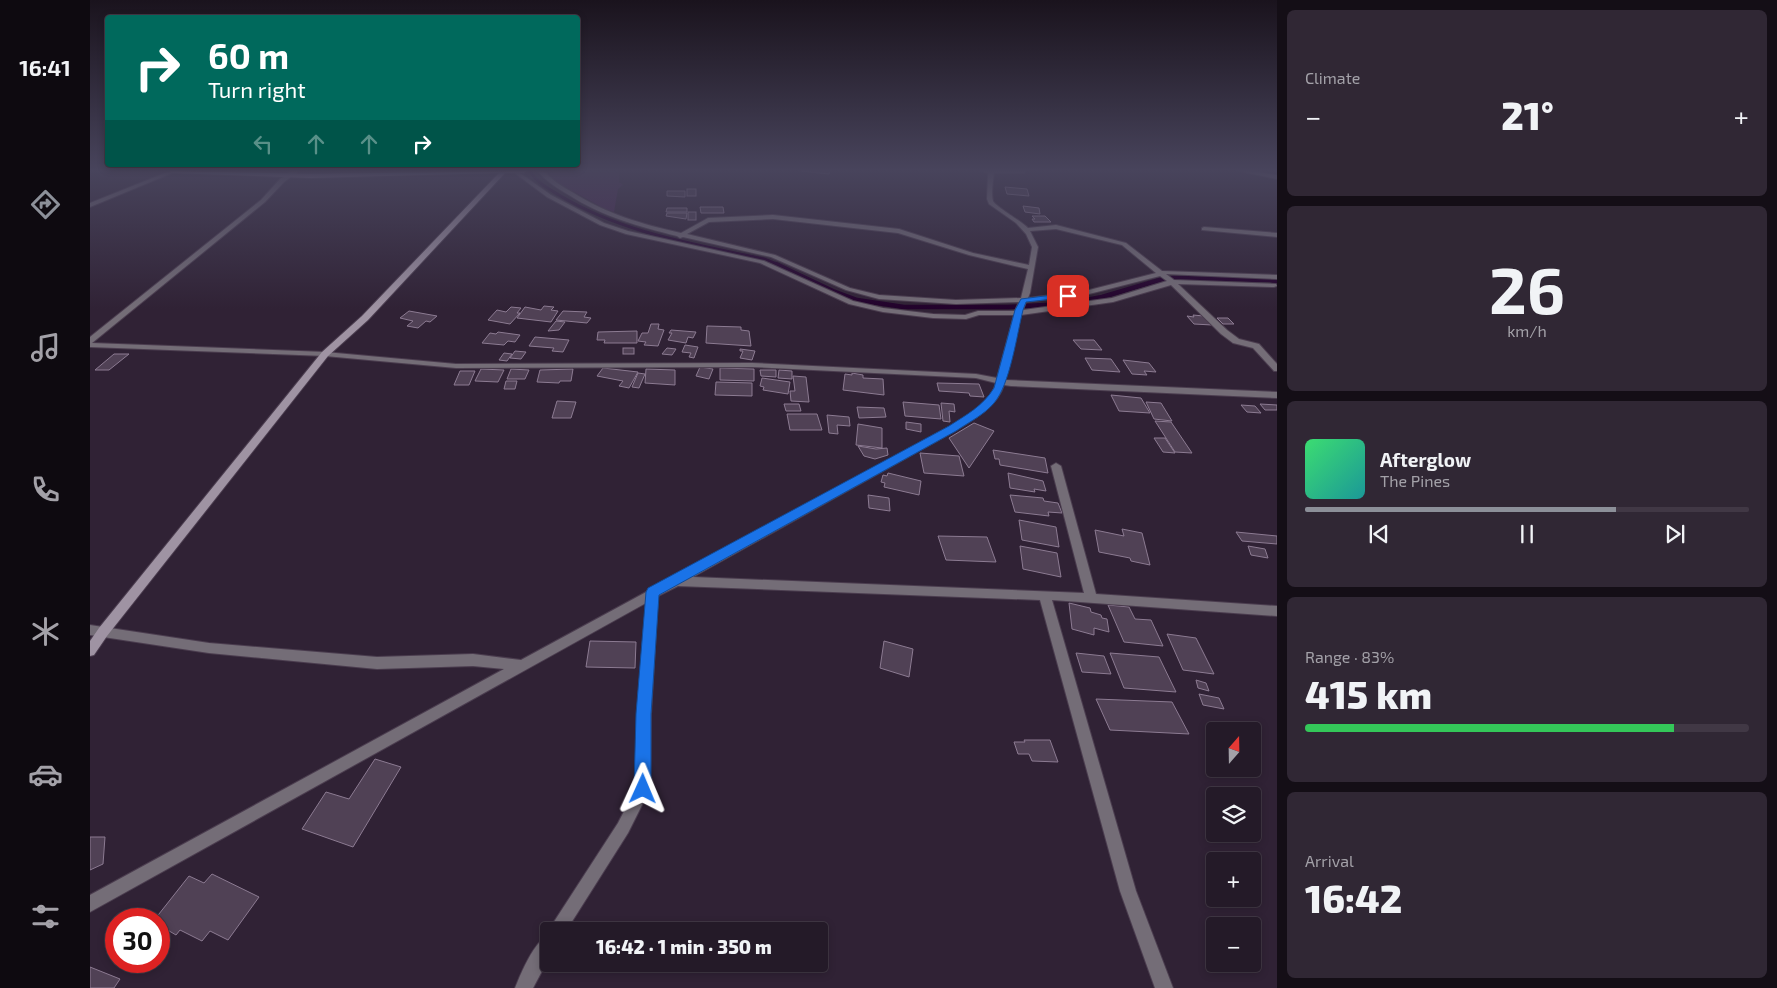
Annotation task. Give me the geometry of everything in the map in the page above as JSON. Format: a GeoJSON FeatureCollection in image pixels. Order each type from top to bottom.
{"type":"FeatureCollection","features":[{"type":"Feature","properties":{"kind":"street"},"geometry":{"type":"LineString","coordinates":[[90,343],[244,217]]}},
{"type":"Feature","properties":{"kind":"street"},"geometry":{"type":"LineString","coordinates":[[90,651],[96,631],[325,354],[365,318],[460,217]]}},
{"type":"Feature","properties":{"kind":"street"},"geometry":{"type":"LineString","coordinates":[[587,217],[626,232],[773,256],[848,289],[879,297],[1020,307],[1162,274],[1277,277]]}},
{"type":"Feature","properties":{"kind":"street"},"geometry":{"type":"LineString","coordinates":[[615,217],[676,239],[762,262],[791,274],[823,291],[864,306],[933,316],[966,317],[978,313],[1020,307],[1113,300],[1171,281],[1273,285]]}},
{"type":"Feature","properties":{"kind":"street"},"geometry":{"type":"LineString","coordinates":[[676,239],[700,223],[715,218],[767,217]]}},
{"type":"Feature","properties":{"kind":"street"},"geometry":{"type":"LineString","coordinates":[[774,217],[899,231],[971,254],[1031,268]]}},
{"type":"Feature","properties":{"kind":"street"},"geometry":{"type":"LineString","coordinates":[[90,904],[653,592],[952,429],[981,410],[991,400],[1001,382],[1035,247],[1034,241],[1027,230],[1010,217]]}},
{"type":"Feature","properties":{"kind":"street"},"geometry":{"type":"LineString","coordinates":[[1027,230],[1056,227],[1124,244],[1171,281],[1224,332],[1236,341],[1256,346],[1277,368]]}},
{"type":"Feature","properties":{"kind":"street"},"geometry":{"type":"LineString","coordinates":[[1204,229],[1277,235]]}},
{"type":"Feature","properties":{"kind":"street"},"geometry":{"type":"LineString","coordinates":[[1260,276],[1273,285]]}},
{"type":"Feature","properties":{"kind":"street"},"geometry":{"type":"LineString","coordinates":[[90,343],[325,354],[456,366],[752,365],[976,376],[1010,384],[1277,396]]}},
{"type":"Feature","properties":{"kind":"street"},"geometry":{"type":"LineString","coordinates":[[1056,466],[1091,598]]}},
{"type":"Feature","properties":{"kind":"street"},"geometry":{"type":"LineString","coordinates":[[674,581],[1046,595],[1277,611]]}},
{"type":"Feature","properties":{"kind":"street"},"geometry":{"type":"LineString","coordinates":[[562,922],[623,828],[643,789],[644,714],[653,592]]}},
{"type":"Feature","properties":{"kind":"street"},"geometry":{"type":"LineString","coordinates":[[1046,595],[1128,891],[1164,988]]}},
{"type":"Feature","properties":{"kind":"street"},"geometry":{"type":"LineString","coordinates":[[96,631],[209,648],[377,663],[473,660],[521,666]]}},
{"type":"Feature","properties":{"kind":"street"},"geometry":{"type":"LineString","coordinates":[[524,988],[540,956]]}},
{"type":"Feature","properties":{"kind":"building"},"geometry":{"type":"Polygon","coordinates":[[[688,217],[696,217],[696,220],[688,220],[688,217]]]}},
{"type":"Feature","properties":{"kind":"building"},"geometry":{"type":"Polygon","coordinates":[[[1033,217],[1046,217],[1051,222],[1034,222],[1032,219],[1035,219],[1033,217]]]}},
{"type":"Feature","properties":{"kind":"building"},"geometry":{"type":"Polygon","coordinates":[[[544,306],[554,307],[551,310],[558,311],[551,322],[517,318],[525,307],[541,310],[544,306]]]}},
{"type":"Feature","properties":{"kind":"building"},"geometry":{"type":"Polygon","coordinates":[[[511,307],[521,308],[517,313],[520,313],[510,324],[488,320],[497,310],[506,312],[511,307]]]}},
{"type":"Feature","properties":{"kind":"building"},"geometry":{"type":"Polygon","coordinates":[[[409,311],[437,316],[430,322],[426,321],[418,328],[407,326],[413,321],[400,318],[409,311]]]}},
{"type":"Feature","properties":{"kind":"building"},"geometry":{"type":"Polygon","coordinates":[[[563,311],[587,312],[584,317],[591,318],[587,323],[556,320],[563,311]]]}},
{"type":"Feature","properties":{"kind":"building"},"geometry":{"type":"Polygon","coordinates":[[[1193,315],[1204,316],[1212,325],[1194,324],[1187,316],[1194,317],[1193,315]]]}},
{"type":"Feature","properties":{"kind":"building"},"geometry":{"type":"Polygon","coordinates":[[[1217,318],[1228,318],[1234,324],[1223,324],[1217,318]]]}},
{"type":"Feature","properties":{"kind":"building"},"geometry":{"type":"Polygon","coordinates":[[[556,321],[565,322],[559,330],[548,331],[556,321]]]}},
{"type":"Feature","properties":{"kind":"building"},"geometry":{"type":"Polygon","coordinates":[[[651,324],[659,324],[658,329],[664,330],[658,346],[644,345],[646,342],[638,341],[642,333],[648,333],[651,324]]]}},
{"type":"Feature","properties":{"kind":"building"},"geometry":{"type":"Polygon","coordinates":[[[707,326],[741,327],[741,330],[749,331],[751,346],[706,343],[707,326]]]}},
{"type":"Feature","properties":{"kind":"building"},"geometry":{"type":"Polygon","coordinates":[[[671,330],[696,332],[693,338],[688,337],[686,343],[668,340],[672,333],[669,333],[671,330]]]}},
{"type":"Feature","properties":{"kind":"building"},"geometry":{"type":"Polygon","coordinates":[[[637,331],[637,343],[604,343],[605,340],[597,340],[598,332],[637,331]]]}},
{"type":"Feature","properties":{"kind":"building"},"geometry":{"type":"Polygon","coordinates":[[[498,332],[520,335],[515,342],[508,341],[504,345],[482,343],[490,333],[496,334],[498,332]]]}},
{"type":"Feature","properties":{"kind":"building"},"geometry":{"type":"Polygon","coordinates":[[[535,337],[569,340],[563,352],[552,351],[554,348],[529,346],[535,337]]]}},
{"type":"Feature","properties":{"kind":"building"},"geometry":{"type":"Polygon","coordinates":[[[1073,340],[1094,340],[1102,350],[1081,349],[1073,340]]]}},
{"type":"Feature","properties":{"kind":"building"},"geometry":{"type":"Polygon","coordinates":[[[685,345],[698,347],[694,358],[689,357],[691,353],[682,352],[685,345]]]}},
{"type":"Feature","properties":{"kind":"building"},"geometry":{"type":"Polygon","coordinates":[[[623,348],[634,348],[634,354],[623,354],[623,348]]]}},
{"type":"Feature","properties":{"kind":"building"},"geometry":{"type":"Polygon","coordinates":[[[667,348],[676,349],[672,355],[662,354],[667,348]]]}},
{"type":"Feature","properties":{"kind":"building"},"geometry":{"type":"Polygon","coordinates":[[[740,349],[755,351],[752,360],[740,358],[743,351],[740,351],[740,349]]]}},
{"type":"Feature","properties":{"kind":"building"},"geometry":{"type":"Polygon","coordinates":[[[515,351],[526,352],[521,359],[510,358],[515,351]]]}},
{"type":"Feature","properties":{"kind":"building"},"geometry":{"type":"Polygon","coordinates":[[[504,353],[512,354],[507,361],[499,360],[504,353]]]}},
{"type":"Feature","properties":{"kind":"building"},"geometry":{"type":"Polygon","coordinates":[[[114,354],[129,354],[109,370],[95,370],[114,354]]]}},
{"type":"Feature","properties":{"kind":"building"},"geometry":{"type":"Polygon","coordinates":[[[1085,358],[1111,359],[1120,372],[1092,370],[1085,358]]]}},
{"type":"Feature","properties":{"kind":"building"},"geometry":{"type":"Polygon","coordinates":[[[1123,360],[1149,363],[1156,372],[1144,371],[1147,375],[1132,374],[1123,360]]]}},
{"type":"Feature","properties":{"kind":"building"},"geometry":{"type":"Polygon","coordinates":[[[700,367],[713,369],[709,379],[696,376],[700,367]]]}},
{"type":"Feature","properties":{"kind":"building"},"geometry":{"type":"Polygon","coordinates":[[[603,368],[638,372],[629,388],[619,386],[623,381],[597,376],[603,368]]]}},
{"type":"Feature","properties":{"kind":"building"},"geometry":{"type":"Polygon","coordinates":[[[720,368],[754,369],[754,381],[720,380],[720,368]]]}},
{"type":"Feature","properties":{"kind":"building"},"geometry":{"type":"Polygon","coordinates":[[[481,369],[504,370],[498,382],[475,381],[481,369]]]}},
{"type":"Feature","properties":{"kind":"building"},"geometry":{"type":"Polygon","coordinates":[[[511,369],[529,370],[525,379],[507,379],[511,369]]]}},
{"type":"Feature","properties":{"kind":"building"},"geometry":{"type":"Polygon","coordinates":[[[573,369],[571,381],[560,381],[559,383],[537,382],[540,370],[573,369]]]}},
{"type":"Feature","properties":{"kind":"building"},"geometry":{"type":"Polygon","coordinates":[[[646,369],[675,370],[675,385],[645,383],[646,369]]]}},
{"type":"Feature","properties":{"kind":"building"},"geometry":{"type":"Polygon","coordinates":[[[760,370],[776,370],[776,377],[761,376],[760,370]]]}},
{"type":"Feature","properties":{"kind":"building"},"geometry":{"type":"Polygon","coordinates":[[[779,370],[792,371],[792,379],[778,378],[779,370]]]}},
{"type":"Feature","properties":{"kind":"building"},"geometry":{"type":"Polygon","coordinates":[[[460,371],[475,371],[469,385],[454,385],[460,371]]]}},
{"type":"Feature","properties":{"kind":"building"},"geometry":{"type":"Polygon","coordinates":[[[638,373],[645,374],[639,388],[632,387],[638,373]]]}},
{"type":"Feature","properties":{"kind":"building"},"geometry":{"type":"Polygon","coordinates":[[[852,373],[863,375],[863,378],[883,379],[884,395],[843,390],[845,374],[852,375],[852,373]]]}},
{"type":"Feature","properties":{"kind":"building"},"geometry":{"type":"Polygon","coordinates":[[[793,376],[806,377],[809,402],[791,401],[790,391],[795,391],[793,376]]]}},
{"type":"Feature","properties":{"kind":"building"},"geometry":{"type":"Polygon","coordinates":[[[762,378],[790,382],[788,394],[763,390],[764,387],[760,386],[762,378]]]}},
{"type":"Feature","properties":{"kind":"building"},"geometry":{"type":"Polygon","coordinates":[[[506,381],[517,381],[515,389],[504,389],[506,381]]]}},
{"type":"Feature","properties":{"kind":"building"},"geometry":{"type":"Polygon","coordinates":[[[716,382],[752,383],[752,396],[715,395],[716,382]]]}},
{"type":"Feature","properties":{"kind":"building"},"geometry":{"type":"Polygon","coordinates":[[[937,383],[979,384],[984,397],[970,396],[969,393],[939,391],[937,383]]]}},
{"type":"Feature","properties":{"kind":"building"},"geometry":{"type":"Polygon","coordinates":[[[1111,395],[1141,398],[1150,413],[1119,411],[1111,395]]]}},
{"type":"Feature","properties":{"kind":"building"},"geometry":{"type":"Polygon","coordinates":[[[557,401],[576,402],[571,418],[552,418],[557,401]]]}},
{"type":"Feature","properties":{"kind":"building"},"geometry":{"type":"Polygon","coordinates":[[[903,402],[939,405],[941,419],[905,416],[903,402]]]}},
{"type":"Feature","properties":{"kind":"building"},"geometry":{"type":"Polygon","coordinates":[[[1146,402],[1161,403],[1172,421],[1154,419],[1146,402]]]}},
{"type":"Feature","properties":{"kind":"building"},"geometry":{"type":"Polygon","coordinates":[[[941,403],[954,404],[955,412],[949,411],[950,422],[943,421],[941,403]]]}},
{"type":"Feature","properties":{"kind":"building"},"geometry":{"type":"Polygon","coordinates":[[[784,404],[799,404],[801,411],[786,411],[784,404]]]}},
{"type":"Feature","properties":{"kind":"building"},"geometry":{"type":"Polygon","coordinates":[[[1260,404],[1277,405],[1277,410],[1265,410],[1260,404]]]}},
{"type":"Feature","properties":{"kind":"building"},"geometry":{"type":"Polygon","coordinates":[[[1241,405],[1255,406],[1261,413],[1247,412],[1241,405]]]}},
{"type":"Feature","properties":{"kind":"building"},"geometry":{"type":"Polygon","coordinates":[[[857,407],[884,408],[886,417],[859,418],[857,407]]]}},
{"type":"Feature","properties":{"kind":"building"},"geometry":{"type":"Polygon","coordinates":[[[787,414],[817,414],[822,430],[790,430],[787,414]]]}},
{"type":"Feature","properties":{"kind":"building"},"geometry":{"type":"Polygon","coordinates":[[[827,415],[849,417],[850,426],[837,425],[838,434],[829,433],[827,415]]]}},
{"type":"Feature","properties":{"kind":"building"},"geometry":{"type":"Polygon","coordinates":[[[1155,421],[1171,422],[1192,453],[1175,452],[1155,421]]]}},
{"type":"Feature","properties":{"kind":"building"},"geometry":{"type":"Polygon","coordinates":[[[906,422],[921,424],[921,432],[906,429],[906,422]]]}},
{"type":"Feature","properties":{"kind":"building"},"geometry":{"type":"Polygon","coordinates":[[[974,423],[994,431],[969,468],[949,438],[974,423]]]}},
{"type":"Feature","properties":{"kind":"building"},"geometry":{"type":"Polygon","coordinates":[[[858,424],[882,428],[882,448],[856,445],[858,424]]]}},
{"type":"Feature","properties":{"kind":"building"},"geometry":{"type":"Polygon","coordinates":[[[1154,438],[1165,438],[1175,453],[1163,452],[1154,438]]]}},
{"type":"Feature","properties":{"kind":"building"},"geometry":{"type":"Polygon","coordinates":[[[858,446],[876,449],[887,448],[888,455],[875,459],[864,456],[858,446]]]}},
{"type":"Feature","properties":{"kind":"building"},"geometry":{"type":"Polygon","coordinates":[[[993,450],[1045,458],[1048,473],[1000,465],[999,459],[995,459],[993,450]]]}},
{"type":"Feature","properties":{"kind":"building"},"geometry":{"type":"Polygon","coordinates":[[[920,453],[959,456],[964,476],[924,473],[920,453]]]}},
{"type":"Feature","properties":{"kind":"building"},"geometry":{"type":"Polygon","coordinates":[[[888,473],[921,481],[919,495],[884,487],[885,483],[881,482],[883,475],[887,476],[888,473]]]}},
{"type":"Feature","properties":{"kind":"building"},"geometry":{"type":"Polygon","coordinates":[[[1008,473],[1043,481],[1046,491],[1034,489],[1035,492],[1010,488],[1008,473]]]}},
{"type":"Feature","properties":{"kind":"building"},"geometry":{"type":"Polygon","coordinates":[[[868,495],[889,498],[890,511],[869,508],[868,495]]]}},
{"type":"Feature","properties":{"kind":"building"},"geometry":{"type":"Polygon","coordinates":[[[1010,495],[1043,498],[1044,501],[1058,503],[1062,513],[1048,512],[1049,516],[1015,512],[1010,495]]]}},
{"type":"Feature","properties":{"kind":"building"},"geometry":{"type":"Polygon","coordinates":[[[1019,520],[1056,527],[1059,547],[1022,540],[1019,520]]]}},
{"type":"Feature","properties":{"kind":"building"},"geometry":{"type":"Polygon","coordinates":[[[1122,529],[1142,533],[1150,565],[1131,561],[1130,558],[1099,552],[1095,530],[1124,536],[1122,529]]]}},
{"type":"Feature","properties":{"kind":"building"},"geometry":{"type":"Polygon","coordinates":[[[1236,532],[1277,536],[1277,544],[1242,541],[1236,532]]]}},
{"type":"Feature","properties":{"kind":"building"},"geometry":{"type":"Polygon","coordinates":[[[938,536],[987,537],[996,562],[946,560],[938,536]]]}},
{"type":"Feature","properties":{"kind":"building"},"geometry":{"type":"Polygon","coordinates":[[[1020,546],[1057,553],[1061,577],[1023,569],[1020,546]]]}},
{"type":"Feature","properties":{"kind":"building"},"geometry":{"type":"Polygon","coordinates":[[[1248,546],[1265,549],[1268,558],[1251,555],[1248,546]]]}},
{"type":"Feature","properties":{"kind":"building"},"geometry":{"type":"Polygon","coordinates":[[[1069,603],[1090,608],[1091,612],[1107,619],[1109,632],[1094,628],[1094,635],[1072,629],[1069,603]]]}},
{"type":"Feature","properties":{"kind":"building"},"geometry":{"type":"Polygon","coordinates":[[[1108,605],[1129,607],[1135,619],[1151,620],[1163,646],[1124,642],[1108,605]]]}},
{"type":"Feature","properties":{"kind":"building"},"geometry":{"type":"Polygon","coordinates":[[[1167,634],[1196,638],[1214,674],[1183,670],[1167,634]]]}},
{"type":"Feature","properties":{"kind":"building"},"geometry":{"type":"Polygon","coordinates":[[[590,641],[636,642],[635,668],[586,667],[590,641]]]}},
{"type":"Feature","properties":{"kind":"building"},"geometry":{"type":"Polygon","coordinates":[[[884,641],[913,649],[909,677],[880,668],[884,641]]]}},
{"type":"Feature","properties":{"kind":"building"},"geometry":{"type":"Polygon","coordinates":[[[1076,653],[1104,656],[1111,674],[1082,672],[1076,653]]]}},
{"type":"Feature","properties":{"kind":"building"},"geometry":{"type":"Polygon","coordinates":[[[1110,653],[1159,657],[1176,692],[1124,688],[1110,653]]]}},
{"type":"Feature","properties":{"kind":"building"},"geometry":{"type":"Polygon","coordinates":[[[1196,680],[1206,683],[1209,691],[1198,688],[1196,680]]]}},
{"type":"Feature","properties":{"kind":"building"},"geometry":{"type":"Polygon","coordinates":[[[1199,694],[1219,698],[1224,709],[1203,705],[1199,694]]]}},
{"type":"Feature","properties":{"kind":"building"},"geometry":{"type":"Polygon","coordinates":[[[1096,699],[1172,702],[1189,734],[1110,730],[1096,699]]]}},
{"type":"Feature","properties":{"kind":"building"},"geometry":{"type":"Polygon","coordinates":[[[1024,740],[1050,740],[1058,762],[1032,761],[1029,754],[1018,754],[1014,742],[1025,742],[1024,740]]]}},
{"type":"Feature","properties":{"kind":"building"},"geometry":{"type":"Polygon","coordinates":[[[375,759],[401,767],[353,847],[302,829],[326,792],[349,799],[375,759]]]}},
{"type":"Feature","properties":{"kind":"building"},"geometry":{"type":"Polygon","coordinates":[[[90,837],[105,837],[103,864],[90,870],[90,837]]]}},
{"type":"Feature","properties":{"kind":"building"},"geometry":{"type":"Polygon","coordinates":[[[212,874],[259,897],[228,940],[210,931],[202,941],[180,930],[176,935],[170,931],[170,908],[164,908],[189,876],[204,883],[212,874]]]}},
{"type":"Feature","properties":{"kind":"building"},"geometry":{"type":"Polygon","coordinates":[[[90,967],[120,979],[114,988],[90,988],[90,967]]]}},
{"type":"Feature","properties":{"kind":"waterway"},"geometry":{"type":"LineString","coordinates":[[604,217],[659,236],[764,259],[779,265]]}},
{"type":"Feature","properties":{"kind":"waterway"},"geometry":{"type":"LineString","coordinates":[[776,264],[833,291],[857,300],[904,307],[1008,307],[1064,304],[1102,297],[1163,279],[1174,278],[1270,280],[1277,282]]}},
{"type":"Feature","properties":{"kind":"route"},"geometry":{"type":"LineString","coordinates":[[643,789],[644,714],[653,592],[952,429],[981,410],[999,388],[1023,300],[1068,296]]}}]}
